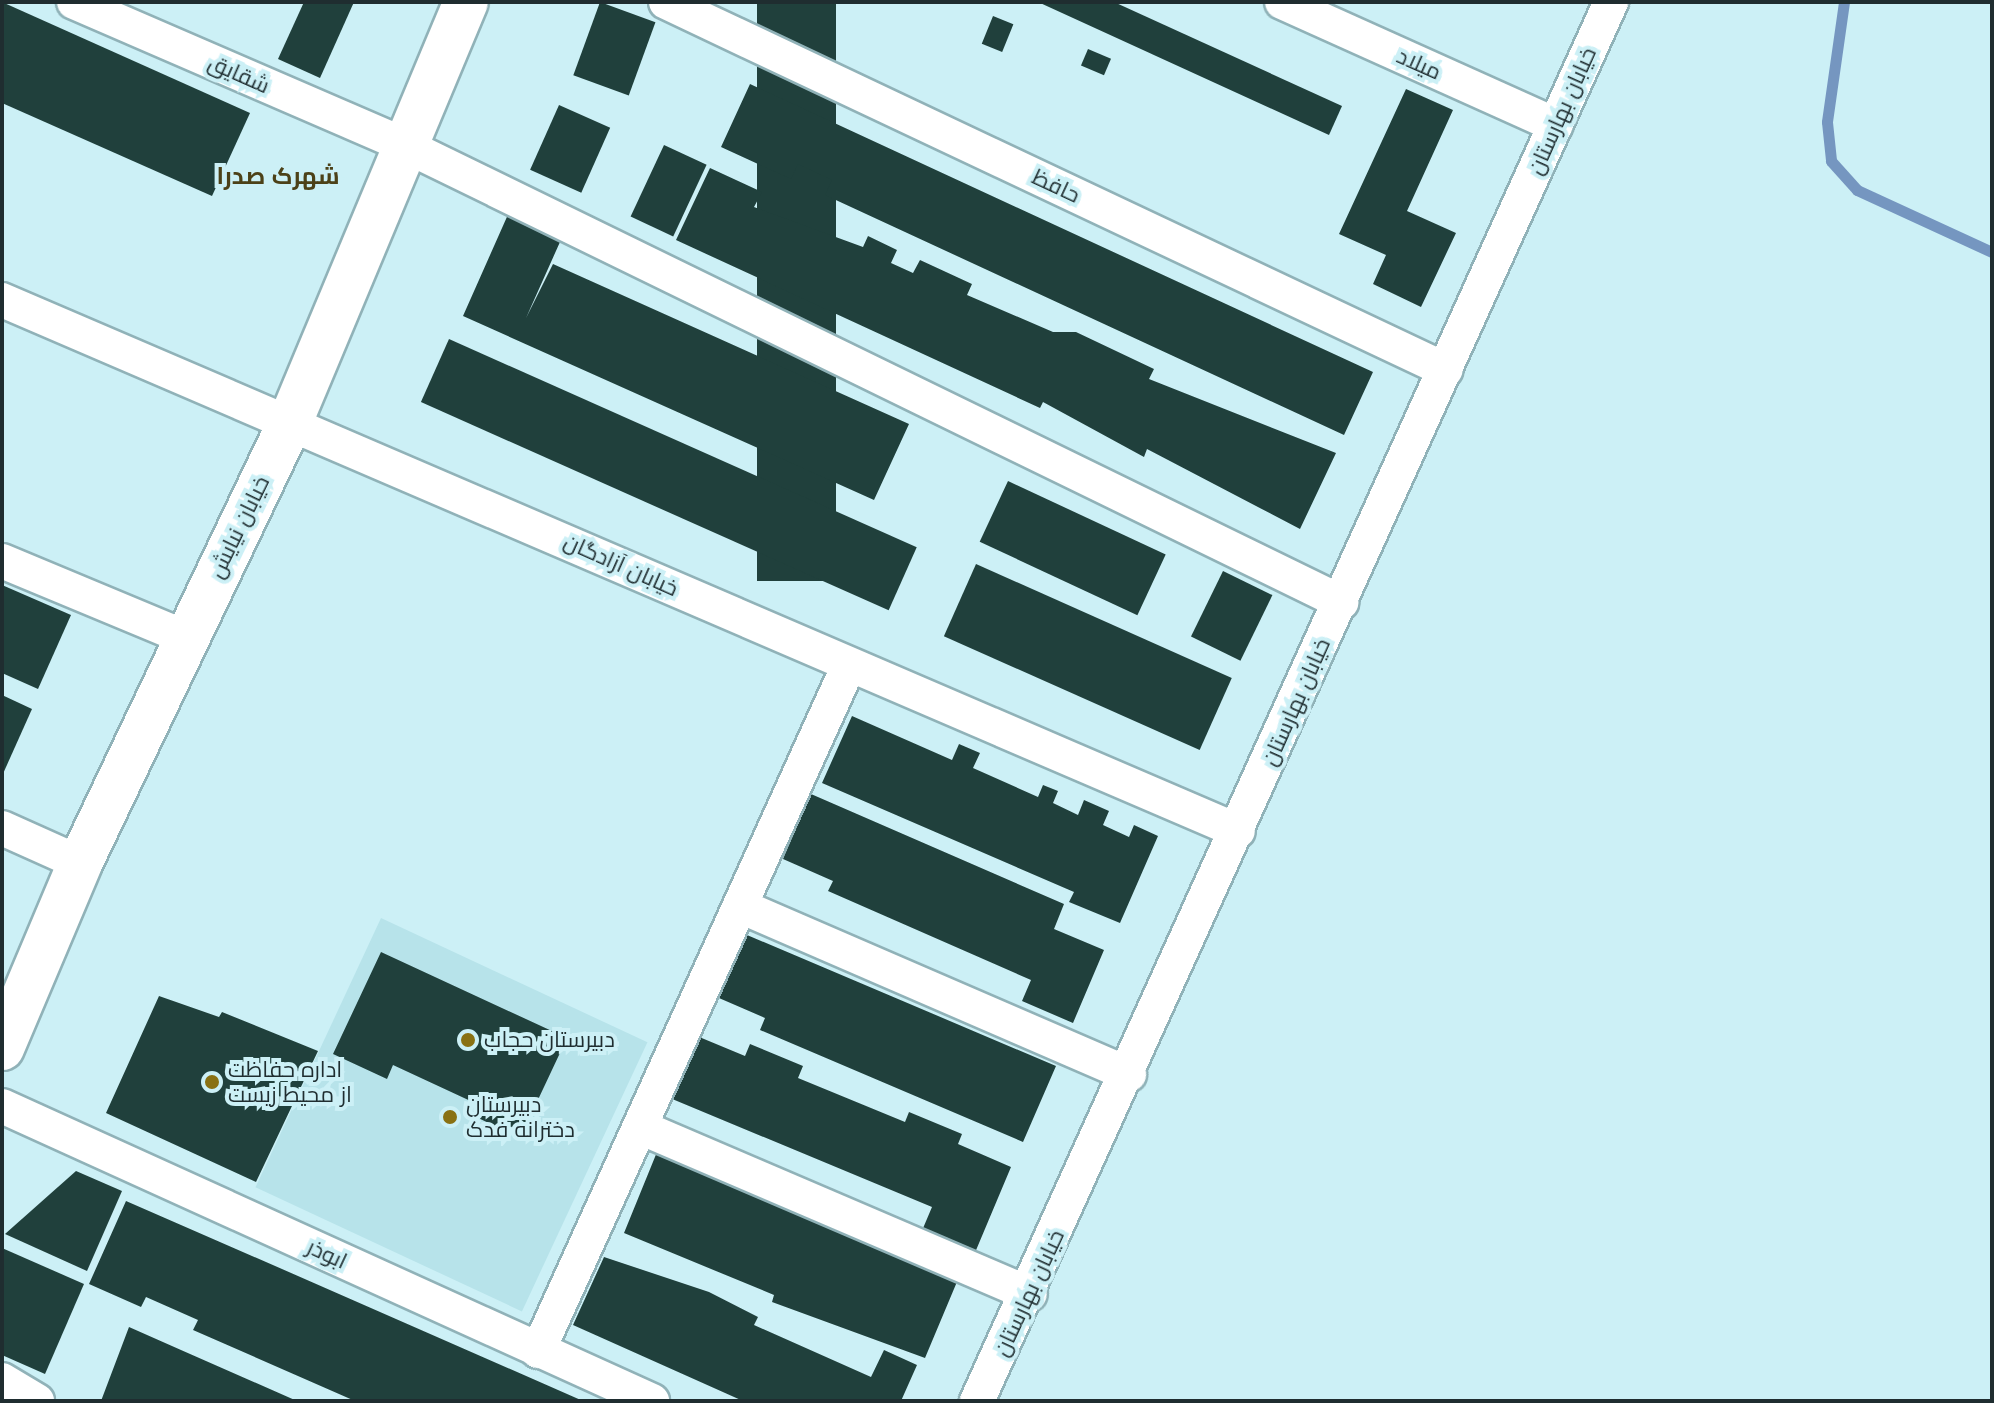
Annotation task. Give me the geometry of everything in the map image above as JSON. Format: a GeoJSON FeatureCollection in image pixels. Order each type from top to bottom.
{"type":"FeatureCollection","features":[{"type":"Feature","properties":{"kind":"street","name":"شقایق"},"geometry":{"type":"LineString","coordinates":[[74,2],[404,145],[1341,602]]}},
{"type":"Feature","properties":{"kind":"street","name":"خیابان نیایش"},"geometry":{"type":"LineString","coordinates":[[2,1048],[80,863],[291,420],[466,2]]}},
{"type":"Feature","properties":{"kind":"street","name":"حافظ"},"geometry":{"type":"LineString","coordinates":[[666,2],[1446,370]]}},
{"type":"Feature","properties":{"kind":"street","name":"میلاد"},"geometry":{"type":"LineString","coordinates":[[1282,2],[1556,125]]}},
{"type":"Feature","properties":{"kind":"street","name":"خیابان بهارستان"},"geometry":{"type":"LineString","coordinates":[[977,1401],[1030,1294],[1611,2]]}},
{"type":"Feature","properties":{"kind":"street","name":"خیابان آزادگان"},"geometry":{"type":"LineString","coordinates":[[2,300],[291,420],[849,665],[1238,831]]}},
{"type":"Feature","properties":{"kind":"street"},"geometry":{"type":"LineString","coordinates":[[2,561],[187,638]]}},
{"type":"Feature","properties":{"kind":"street"},"geometry":{"type":"LineString","coordinates":[[538,1351],[849,665]]}},
{"type":"Feature","properties":{"kind":"street"},"geometry":{"type":"LineString","coordinates":[[2,828],[80,863]]}},
{"type":"Feature","properties":{"kind":"street"},"geometry":{"type":"LineString","coordinates":[[740,906],[1129,1074]]}},
{"type":"Feature","properties":{"kind":"street","name":"ابوذر"},"geometry":{"type":"LineString","coordinates":[[2,1106],[652,1401]]}},
{"type":"Feature","properties":{"kind":"street"},"geometry":{"type":"LineString","coordinates":[[640,1127],[1030,1294]]}},
{"type":"Feature","properties":{"kind":"street"},"geometry":{"type":"LineString","coordinates":[[2,1380],[37,1401]]}},
{"type":"Feature","properties":{"kind":"shaded area","name":"دبیرستان دخترانه فدک"},"geometry":{"type":"Polygon","coordinates":[[[381,918],[647,1042],[522,1311],[255,1187],[381,918]]]}},
{"type":"Feature","properties":{"kind":"building"},"geometry":{"type":"Polygon","coordinates":[[[2,2],[250,113],[212,196],[2,103],[2,2]]]}},
{"type":"Feature","properties":{"kind":"building"},"geometry":{"type":"Polygon","coordinates":[[[304,2],[354,2],[320,78],[278,59],[304,2]]]}},
{"type":"Feature","properties":{"kind":"building"},"geometry":{"type":"Polygon","coordinates":[[[600,2],[655,22],[629,95],[573,75],[600,2]]]}},
{"type":"Feature","properties":{"kind":"building"},"geometry":{"type":"Polygon","coordinates":[[[757,2],[836,2],[836,581],[757,581],[757,2]]]}},
{"type":"Feature","properties":{"kind":"building"},"geometry":{"type":"Polygon","coordinates":[[[1038,2],[1114,2],[1342,106],[1329,135],[1038,2]]]}},
{"type":"Feature","properties":{"kind":"building"},"geometry":{"type":"Polygon","coordinates":[[[993,16],[1013,24],[1002,52],[982,44],[993,16]]]}},
{"type":"Feature","properties":{"kind":"building"},"geometry":{"type":"Polygon","coordinates":[[[1088,49],[1111,59],[1104,75],[1081,66],[1088,49]]]}},
{"type":"Feature","properties":{"kind":"building"},"geometry":{"type":"Polygon","coordinates":[[[750,84],[1373,372],[1344,435],[825,195],[832,180],[798,164],[791,179],[721,147],[750,84]]]}},
{"type":"Feature","properties":{"kind":"building"},"geometry":{"type":"Polygon","coordinates":[[[1406,89],[1453,110],[1407,211],[1456,233],[1421,307],[1373,284],[1386,255],[1339,234],[1406,89]]]}},
{"type":"Feature","properties":{"kind":"building"},"geometry":{"type":"Polygon","coordinates":[[[559,105],[610,128],[581,193],[530,170],[559,105]]]}},
{"type":"Feature","properties":{"kind":"building"},"geometry":{"type":"Polygon","coordinates":[[[664,145],[707,165],[673,236],[631,217],[664,145]]]}},
{"type":"Feature","properties":{"kind":"building"},"geometry":{"type":"Polygon","coordinates":[[[710,168],[762,192],[754,207],[863,247],[868,236],[897,250],[891,263],[913,273],[920,260],[972,284],[967,295],[1053,332],[1076,332],[1154,369],[1149,379],[1336,453],[1300,529],[1147,449],[1144,457],[1043,402],[1040,408],[676,240],[710,168]]]}},
{"type":"Feature","properties":{"kind":"building"},"geometry":{"type":"Polygon","coordinates":[[[510,210],[564,233],[526,318],[553,264],[909,424],[874,500],[463,316],[510,210]]]}},
{"type":"Feature","properties":{"kind":"building"},"geometry":{"type":"Polygon","coordinates":[[[449,339],[917,547],[889,610],[421,402],[449,339]]]}},
{"type":"Feature","properties":{"kind":"building"},"geometry":{"type":"Polygon","coordinates":[[[1008,481],[1166,555],[1137,615],[980,542],[1008,481]]]}},
{"type":"Feature","properties":{"kind":"building"},"geometry":{"type":"Polygon","coordinates":[[[976,564],[1232,678],[1200,750],[944,636],[976,564]]]}},
{"type":"Feature","properties":{"kind":"building"},"geometry":{"type":"Polygon","coordinates":[[[1223,571],[1272,595],[1240,661],[1191,637],[1223,571]]]}},
{"type":"Feature","properties":{"kind":"building"},"geometry":{"type":"Polygon","coordinates":[[[2,585],[71,615],[38,689],[2,673],[2,585]]]}},
{"type":"Feature","properties":{"kind":"building"},"geometry":{"type":"Polygon","coordinates":[[[2,695],[32,709],[2,776],[2,695]]]}},
{"type":"Feature","properties":{"kind":"building"},"geometry":{"type":"Polygon","coordinates":[[[852,716],[952,760],[959,744],[980,753],[973,768],[1038,797],[1043,785],[1058,791],[1053,803],[1078,815],[1084,800],[1109,811],[1103,825],[1129,837],[1134,825],[1158,836],[1120,923],[1069,902],[1074,892],[822,783],[852,716]]]}},
{"type":"Feature","properties":{"kind":"building"},"geometry":{"type":"Polygon","coordinates":[[[811,794],[1064,904],[1054,929],[1104,950],[1073,1023],[1022,1001],[1031,980],[828,891],[833,881],[783,859],[811,794]]]}},
{"type":"Feature","properties":{"kind":"building"},"geometry":{"type":"Polygon","coordinates":[[[740,932],[1056,1066],[1023,1142],[760,1030],[765,1018],[712,995],[740,932]]]}},
{"type":"Feature","properties":{"kind":"building"},"geometry":{"type":"Polygon","coordinates":[[[381,952],[567,1038],[520,1138],[472,1115],[477,1104],[393,1065],[387,1079],[333,1054],[381,952]]]}},
{"type":"Feature","properties":{"kind":"building","name":"اداره حفاظت از محیط زیست"},"geometry":{"type":"Polygon","coordinates":[[[159,996],[219,1017],[222,1012],[318,1051],[256,1182],[106,1113],[159,996]]]}},
{"type":"Feature","properties":{"kind":"building"},"geometry":{"type":"Polygon","coordinates":[[[692,1034],[745,1056],[750,1044],[803,1066],[798,1078],[905,1122],[909,1112],[962,1134],[958,1144],[1011,1167],[974,1255],[921,1233],[932,1207],[665,1096],[692,1034]]]}},
{"type":"Feature","properties":{"kind":"building"},"geometry":{"type":"Polygon","coordinates":[[[657,1152],[959,1277],[925,1358],[772,1302],[774,1295],[624,1233],[657,1152]]]}},
{"type":"Feature","properties":{"kind":"building"},"geometry":{"type":"Polygon","coordinates":[[[76,1171],[122,1191],[87,1271],[5,1234],[76,1171]]]}},
{"type":"Feature","properties":{"kind":"building"},"geometry":{"type":"Polygon","coordinates":[[[126,1201],[583,1401],[355,1401],[193,1330],[198,1320],[146,1297],[141,1307],[89,1284],[126,1201]]]}},
{"type":"Feature","properties":{"kind":"building"},"geometry":{"type":"Polygon","coordinates":[[[2,1248],[84,1284],[45,1374],[2,1355],[2,1248]]]}},
{"type":"Feature","properties":{"kind":"building"},"geometry":{"type":"Polygon","coordinates":[[[604,1257],[709,1292],[758,1317],[754,1325],[871,1377],[884,1350],[917,1365],[901,1401],[743,1401],[573,1325],[604,1257]]]}},
{"type":"Feature","properties":{"kind":"building"},"geometry":{"type":"Polygon","coordinates":[[[129,1327],[181,1350],[297,1401],[101,1401],[129,1327]]]}},
{"type":"Feature","properties":{"kind":"waterway"},"geometry":{"type":"LineString","coordinates":[[1844,2],[1827,122],[1831,161],[1857,190],[1992,252]]}},
{"type":"Feature","properties":{"kind":"place","name":"دبیرستان حجاب"},"geometry":{"type":"Point","coordinates":[468,1040]}},
{"type":"Feature","properties":{"kind":"place","name":"اداره حفاظت از محیط زیست"},"geometry":{"type":"Point","coordinates":[212,1082]}},
{"type":"Feature","properties":{"kind":"place","name":"دبیرستان دخترانه فدک"},"geometry":{"type":"Point","coordinates":[450,1117]}},
{"type":"Feature","properties":{"kind":"district","name":"شهرک صدرا"},"geometry":{"type":"Point","coordinates":[278,176]}}]}
